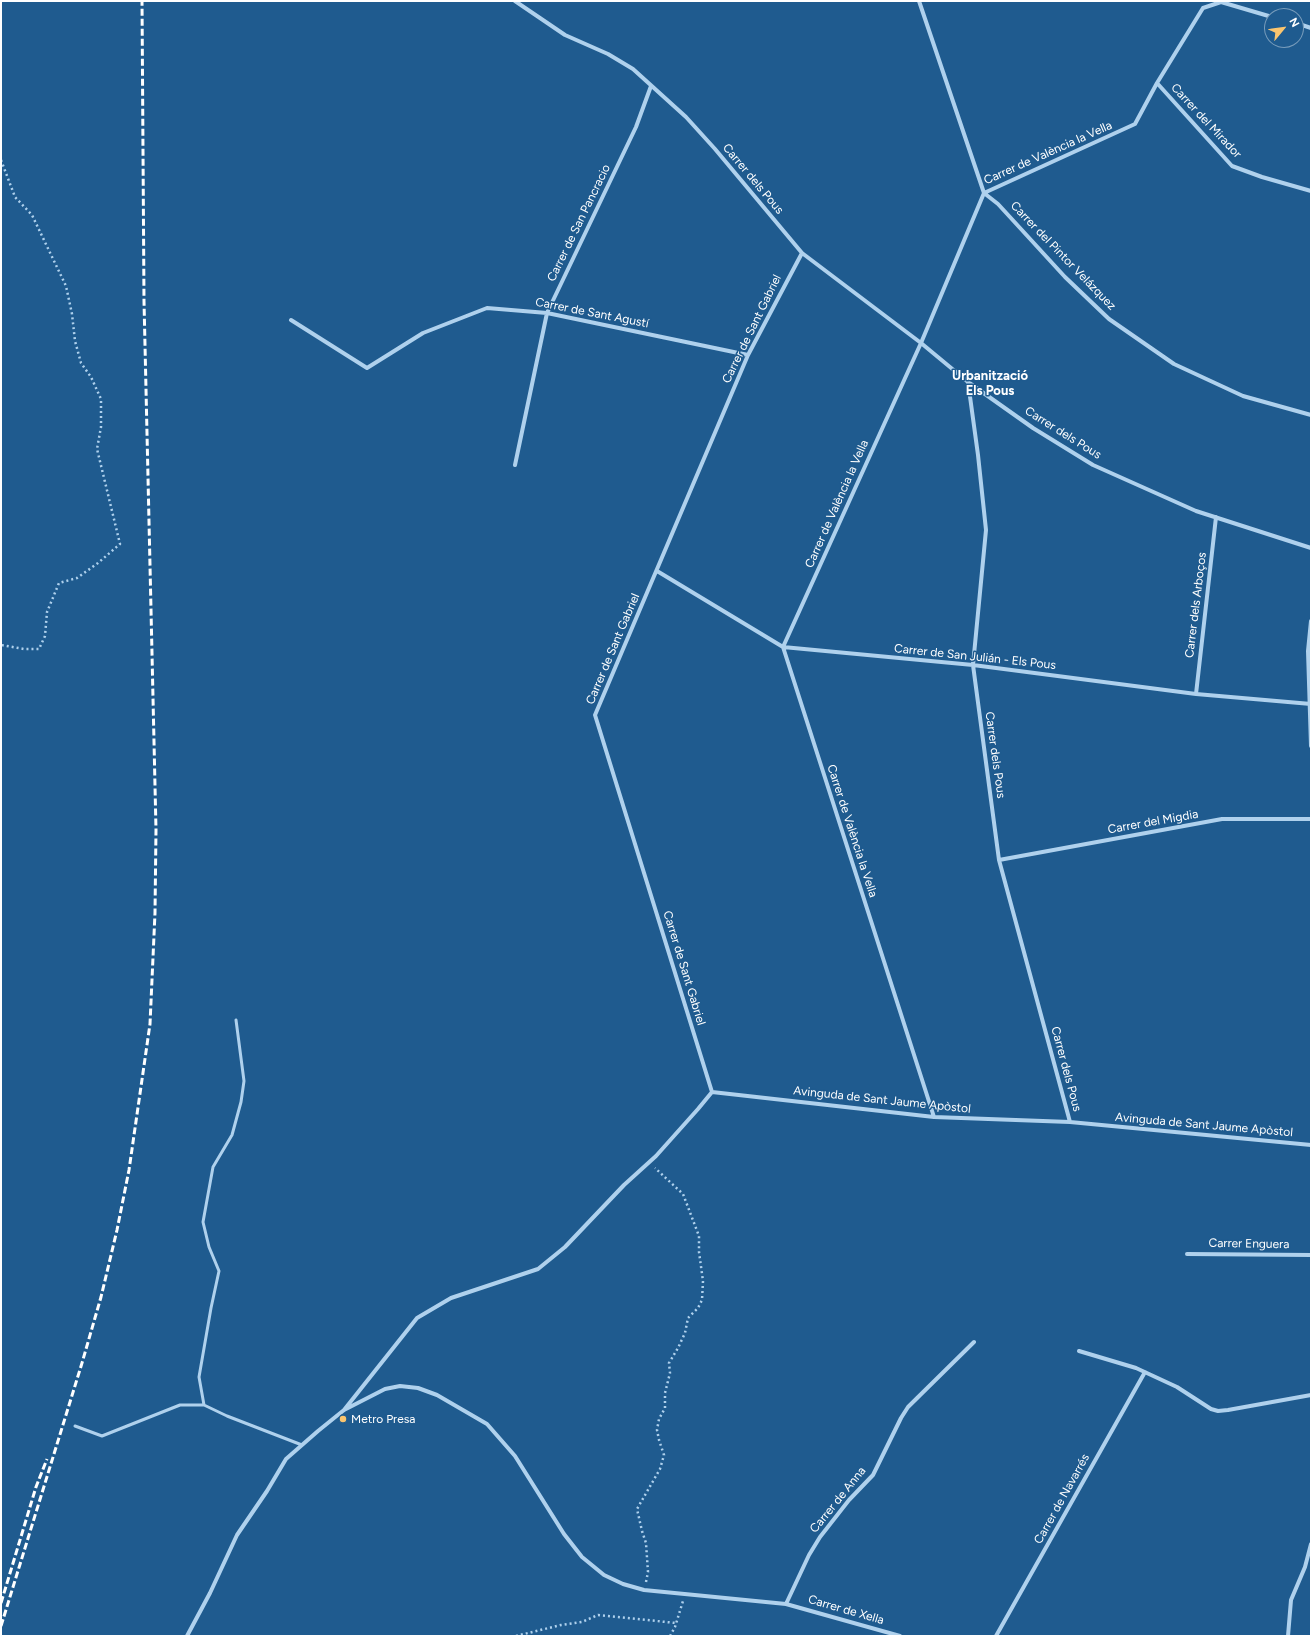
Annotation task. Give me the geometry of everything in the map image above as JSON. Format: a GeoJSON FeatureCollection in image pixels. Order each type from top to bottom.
{"type":"FeatureCollection","features":[{"type":"Feature","properties":{"kind":"street","name":"Carrer dels Pous"},"geometry":{"type":"LineString","coordinates":[[515,1],[566,35],[608,54],[633,69],[686,117],[715,149],[802,253],[921,343],[968,382],[1033,428],[1093,465],[1196,511],[1311,548]]}},
{"type":"Feature","properties":{"kind":"street"},"geometry":{"type":"LineString","coordinates":[[919,1],[984,193]]}},
{"type":"Feature","properties":{"kind":"street","name":"Carrer de València la Vella"},"geometry":{"type":"LineString","coordinates":[[934,1117],[783,647],[921,343],[984,193],[1135,124],[1157,83],[1204,8],[1221,2],[1264,15]]}},
{"type":"Feature","properties":{"kind":"street","name":"Carrer del Mirador"},"geometry":{"type":"LineString","coordinates":[[1157,83],[1232,166],[1262,177],[1311,191]]}},
{"type":"Feature","properties":{"kind":"street","name":"Carrer de San Pancracio"},"geometry":{"type":"LineString","coordinates":[[515,465],[547,313],[636,127],[651,86]]}},
{"type":"Feature","properties":{"kind":"street","name":"Carrer del Pintor Velázquez"},"geometry":{"type":"LineString","coordinates":[[984,193],[998,204],[1065,277],[1109,319],[1174,364],[1243,396],[1311,415]]}},
{"type":"Feature","properties":{"kind":"street","name":"Carrer de Sant Gabriel"},"geometry":{"type":"LineString","coordinates":[[712,1092],[595,715],[748,355],[802,253]]}},
{"type":"Feature","properties":{"kind":"street","name":"Carrer de Sant Agustí"},"geometry":{"type":"LineString","coordinates":[[291,320],[367,368],[424,333],[487,308],[547,313],[748,355]]}},
{"type":"Feature","properties":{"kind":"street","name":"Carrer dels Pous"},"geometry":{"type":"LineString","coordinates":[[968,382],[986,530],[973,665],[999,860],[1070,1122]]}},
{"type":"Feature","properties":{"kind":"street","name":"Carrer dels Arboços"},"geometry":{"type":"LineString","coordinates":[[1196,694],[1216,517]]}},
{"type":"Feature","properties":{"kind":"street","name":"Carrer de San Julián - Els Pous"},"geometry":{"type":"LineString","coordinates":[[657,572],[783,647],[973,665],[1196,694],[1310,704]]}},
{"type":"Feature","properties":{"kind":"street"},"geometry":{"type":"LineString","coordinates":[[1311,621],[1308,651],[1311,746]]}},
{"type":"Feature","properties":{"kind":"street","name":"Carrer del Migdia"},"geometry":{"type":"LineString","coordinates":[[999,860],[1222,819],[1311,819]]}},
{"type":"Feature","properties":{"kind":"street"},"geometry":{"type":"LineString","coordinates":[[187,1636],[210,1593],[237,1535],[267,1491],[286,1459],[344,1410],[417,1318],[451,1298],[538,1269],[565,1247],[624,1185],[649,1162],[712,1092]]}},
{"type":"Feature","properties":{"kind":"street","name":"Avinguda de Sant Jaume Apòstol"},"geometry":{"type":"LineString","coordinates":[[712,1092],[934,1117],[1070,1122],[1311,1145]]}},
{"type":"Feature","properties":{"kind":"street","name":"Carrer Enguera"},"geometry":{"type":"LineString","coordinates":[[1187,1254],[1311,1255]]}},
{"type":"Feature","properties":{"kind":"street","name":"Carrer de Anna"},"geometry":{"type":"LineString","coordinates":[[786,1604],[809,1555],[820,1537],[849,1500],[873,1475],[908,1407],[974,1342]]}},
{"type":"Feature","properties":{"kind":"street"},"geometry":{"type":"LineString","coordinates":[[1079,1351],[1145,1372],[1177,1387],[1218,1411],[1311,1395]]}},
{"type":"Feature","properties":{"kind":"street","name":"Carrer de Navarrés"},"geometry":{"type":"LineString","coordinates":[[996,1636],[1145,1372]]}},
{"type":"Feature","properties":{"kind":"street","name":"Carrer de Xella"},"geometry":{"type":"LineString","coordinates":[[344,1410],[385,1388],[400,1386],[418,1388],[438,1394],[474,1415],[487,1424],[516,1456],[564,1534],[582,1557],[604,1575],[623,1584],[644,1590],[786,1604],[900,1636]]}},
{"type":"Feature","properties":{"kind":"street"},"geometry":{"type":"LineString","coordinates":[[1288,1636],[1291,1600],[1303,1574],[1311,1544]]}},
{"type":"Feature","properties":{"kind":"lane"},"geometry":{"type":"LineString","coordinates":[[204,1405],[199,1377],[211,1308],[220,1271],[210,1247],[203,1222],[213,1167],[232,1135],[241,1102],[244,1081],[236,1020]]}},
{"type":"Feature","properties":{"kind":"lane"},"geometry":{"type":"LineString","coordinates":[[75,1426],[102,1436],[180,1405],[204,1405],[227,1416],[302,1445]]}},
{"type":"Feature","properties":{"kind":"path"},"geometry":{"type":"LineString","coordinates":[[1,160],[15,197],[32,215],[55,260],[66,286],[80,363],[90,377],[102,399],[101,426],[97,449],[120,544],[98,563],[77,578],[59,583],[47,612],[45,636],[39,649],[24,649],[1,644]]}},
{"type":"Feature","properties":{"kind":"path"},"geometry":{"type":"LineString","coordinates":[[644,1590],[648,1572],[646,1543],[637,1509],[660,1469],[664,1455],[657,1430],[659,1419],[665,1408],[665,1393],[670,1373],[669,1363],[685,1332],[688,1318],[698,1308],[702,1300],[703,1280],[698,1252],[699,1236],[683,1194],[649,1162]]}},
{"type":"Feature","properties":{"kind":"path"},"geometry":{"type":"LineString","coordinates":[[670,1636],[685,1595]]}},
{"type":"Feature","properties":{"kind":"path"},"geometry":{"type":"LineString","coordinates":[[516,1636],[561,1624],[582,1622],[598,1615],[676,1622]]}},
{"type":"Feature","properties":{"kind":"railway"},"geometry":{"type":"LineString","coordinates":[[1,1626],[101,1297],[129,1170],[150,1024],[155,913],[156,830],[144,301],[142,1]]}},
{"type":"Feature","properties":{"kind":"railway"},"geometry":{"type":"LineString","coordinates":[[1,1603],[36,1487],[47,1459]]}},
{"type":"Feature","properties":{"kind":"place","name":"Metro Presa"},"geometry":{"type":"Point","coordinates":[343,1419]}},
{"type":"Feature","properties":{"kind":"district","name":"Urbanització Els Pous"},"geometry":{"type":"Point","coordinates":[990,384]}}]}
